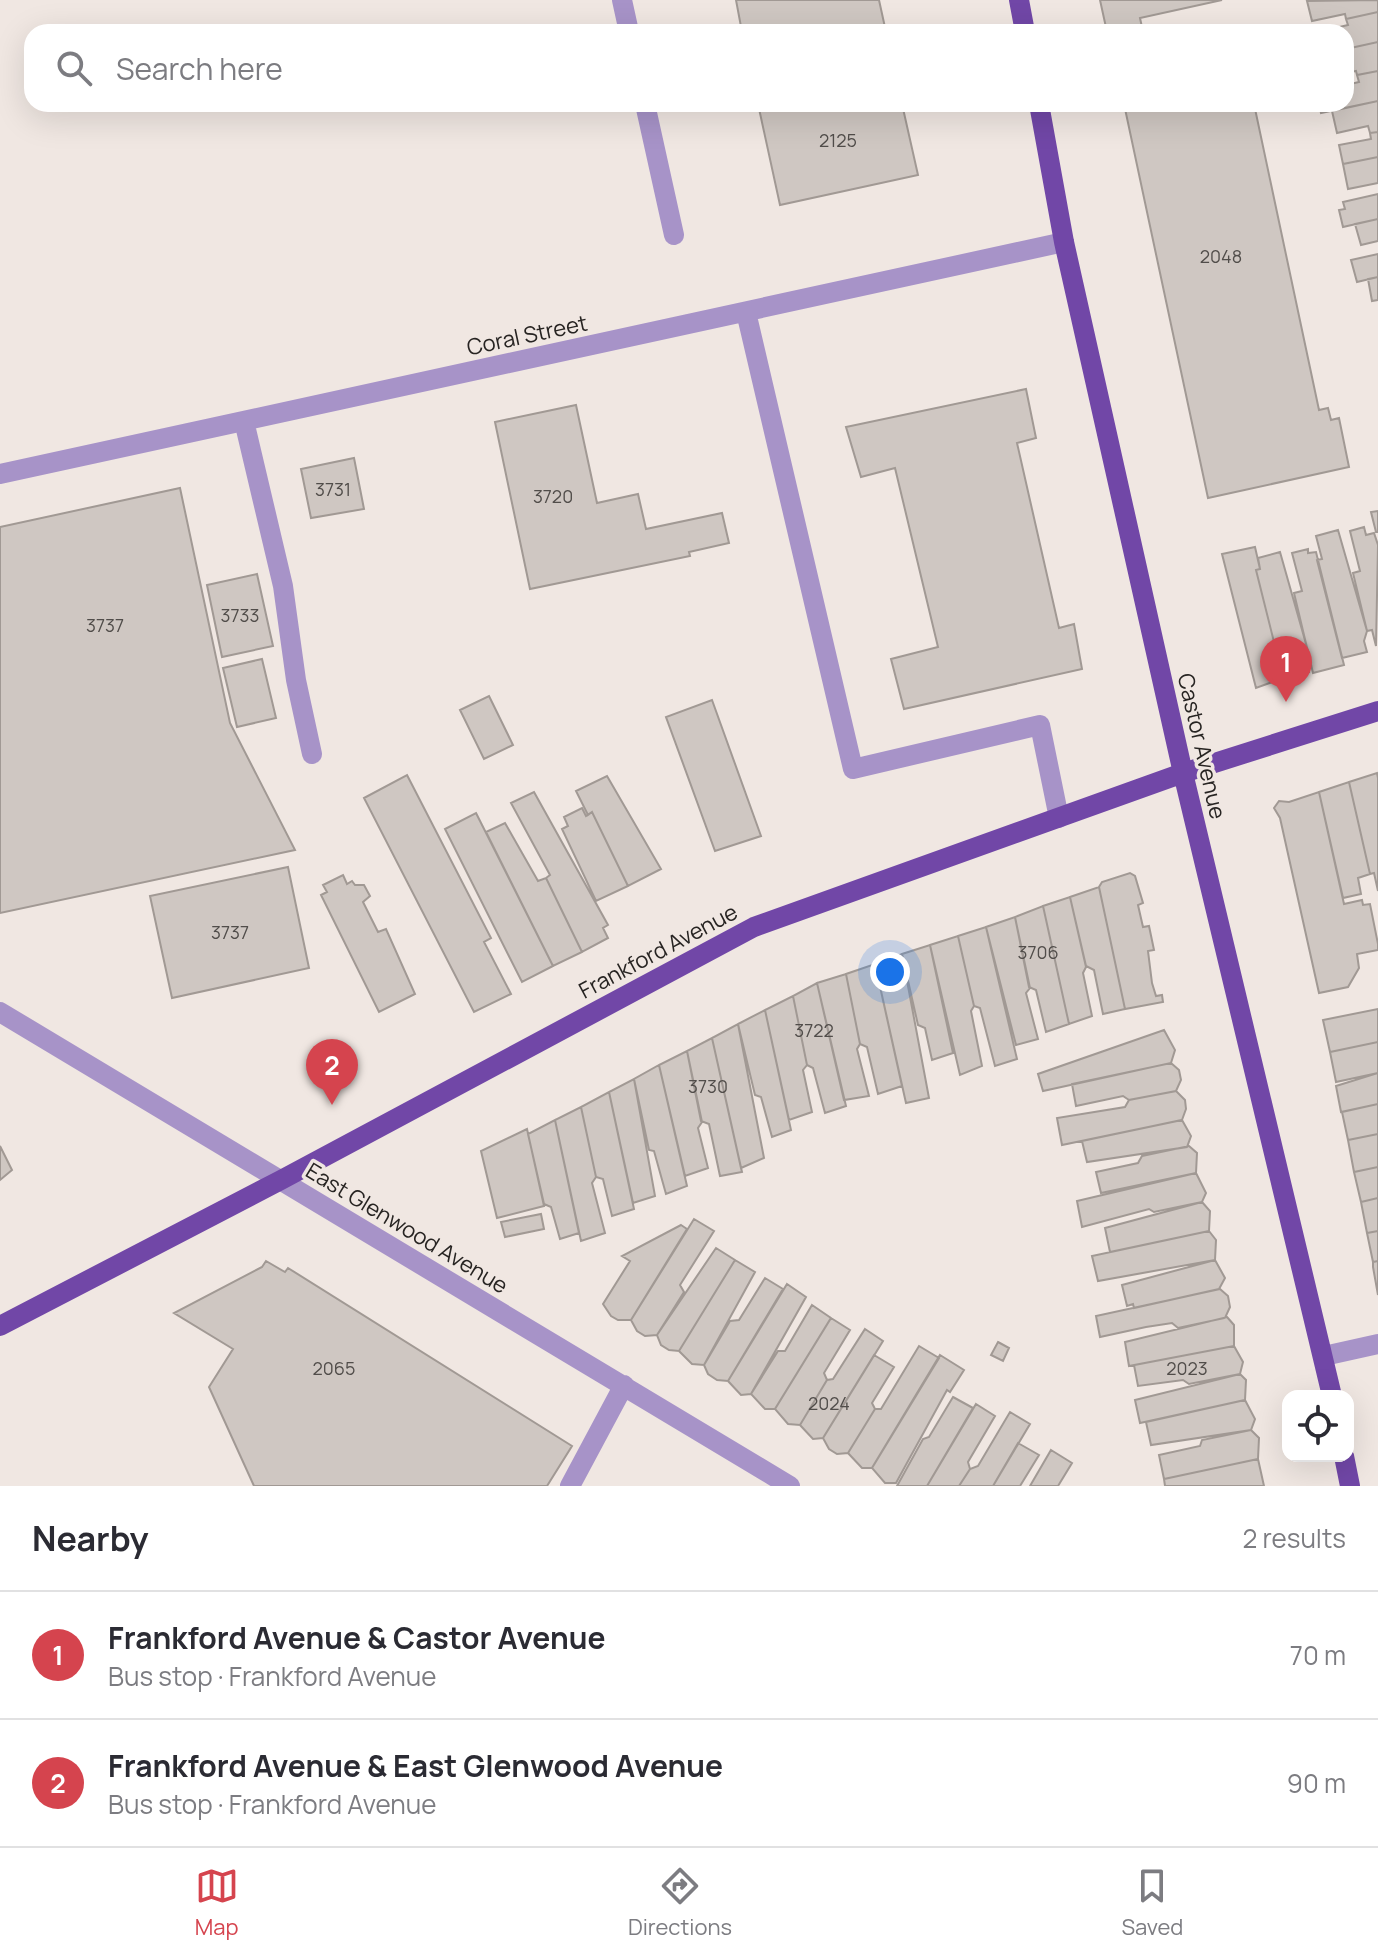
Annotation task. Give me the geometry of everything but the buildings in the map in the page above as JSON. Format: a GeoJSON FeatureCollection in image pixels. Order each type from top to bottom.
{"type":"FeatureCollection","features":[{"type":"Feature","properties":{"kind":"main road"},"geometry":{"type":"LineString","coordinates":[[1019,0],[1024,24]]}},
{"type":"Feature","properties":{"kind":"main road","name":"Castor Avenue"},"geometry":{"type":"LineString","coordinates":[[1040,112],[1064,242],[1183,773],[1331,1390]]}},
{"type":"Feature","properties":{"kind":"main road","name":"Frankford Avenue"},"geometry":{"type":"LineString","coordinates":[[0,1326],[754,927],[1183,773],[1378,711]]}},
{"type":"Feature","properties":{"kind":"main road"},"geometry":{"type":"LineString","coordinates":[[1345,1462],[1350,1486]]}},
{"type":"Feature","properties":{"kind":"street"},"geometry":{"type":"LineString","coordinates":[[622,0],[627,24]]}},
{"type":"Feature","properties":{"kind":"street"},"geometry":{"type":"LineString","coordinates":[[647,112],[674,235]]}},
{"type":"Feature","properties":{"kind":"street","name":"Coral Street"},"geometry":{"type":"LineString","coordinates":[[0,474],[1064,242]]}},
{"type":"Feature","properties":{"kind":"street"},"geometry":{"type":"LineString","coordinates":[[746,312],[853,769],[1040,725],[1059,818]]}},
{"type":"Feature","properties":{"kind":"street"},"geometry":{"type":"LineString","coordinates":[[244,421],[283,586],[312,754]]}},
{"type":"Feature","properties":{"kind":"street","name":"East Glenwood Avenue"},"geometry":{"type":"LineString","coordinates":[[0,1012],[790,1486]]}},
{"type":"Feature","properties":{"kind":"street"},"geometry":{"type":"LineString","coordinates":[[1324,1356],[1378,1344]]}},
{"type":"Feature","properties":{"kind":"street"},"geometry":{"type":"LineString","coordinates":[[570,1486],[624,1385]]}},
{"type":"Feature","properties":{"kind":"place","name":"Frankford Avenue & Castor Avenue"},"geometry":{"type":"Point","coordinates":[1286,702]}},
{"type":"Feature","properties":{"kind":"place","name":"Frankford Avenue & East Glenwood Avenue"},"geometry":{"type":"Point","coordinates":[332,1105]}}]}
